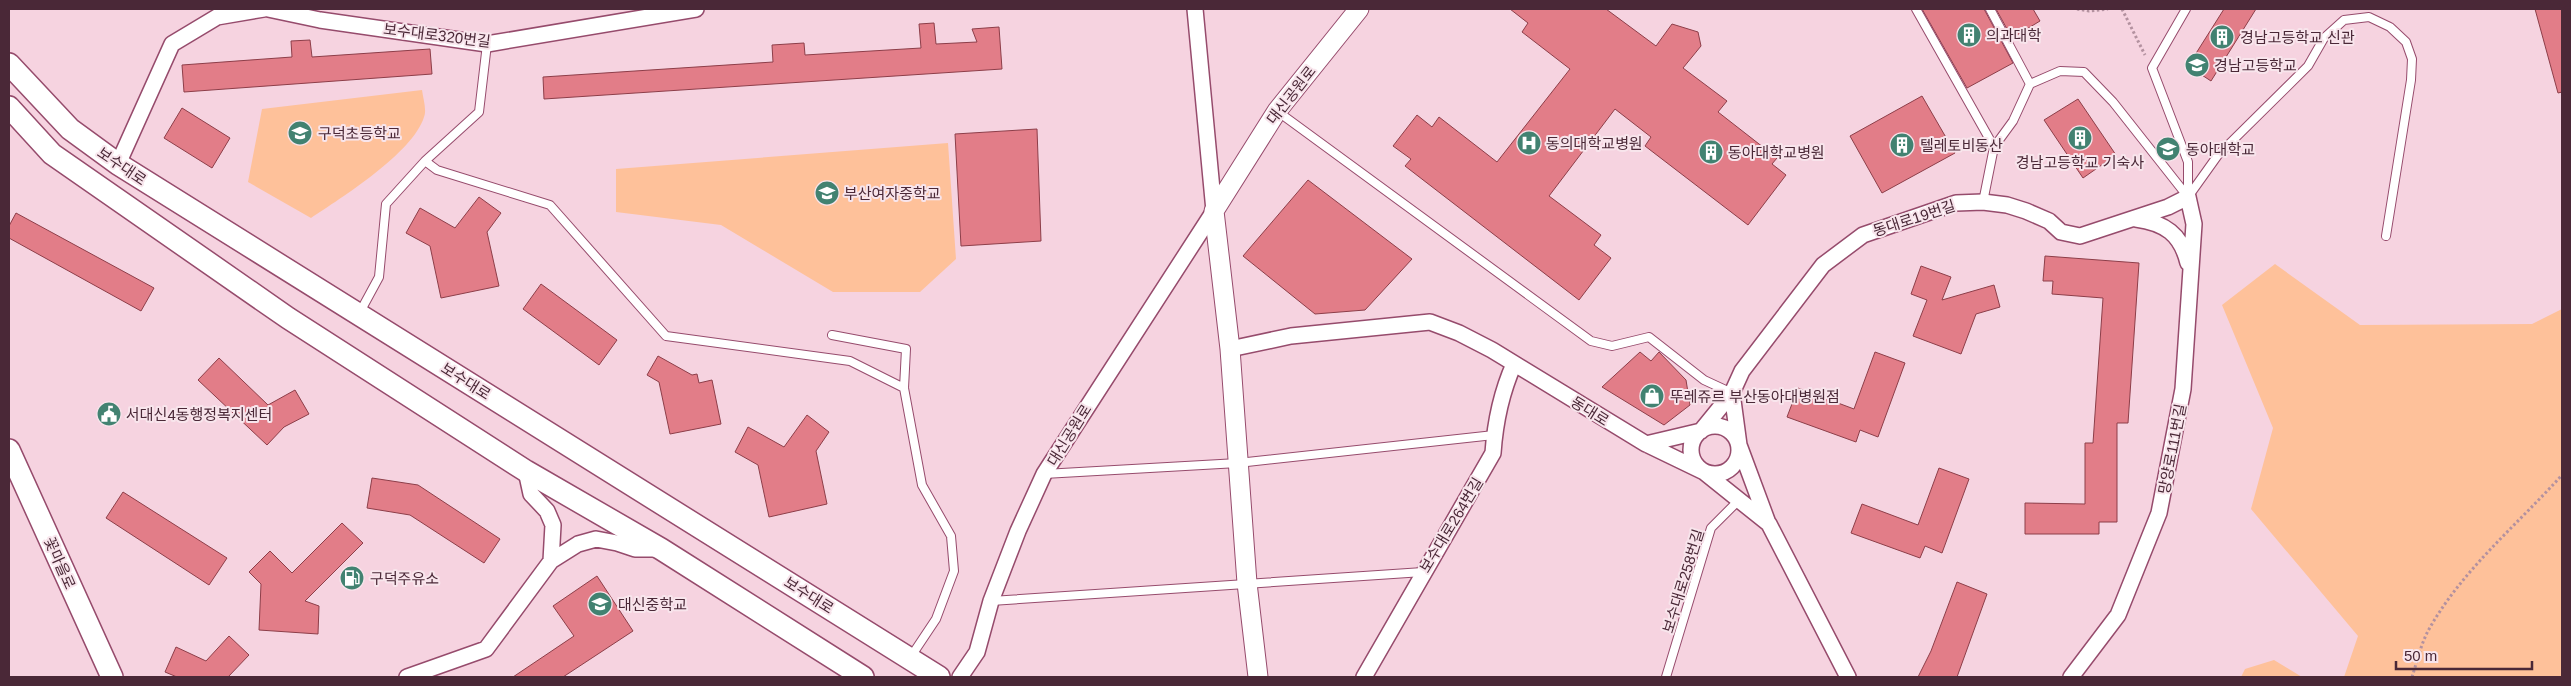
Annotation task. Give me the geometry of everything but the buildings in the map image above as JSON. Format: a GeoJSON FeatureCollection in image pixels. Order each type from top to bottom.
{"type":"FeatureCollection","features":[{"type":"Feature","properties":{"kind":"main road","name":"보수대로"},"geometry":{"type":"LineString","coordinates":[[9,64],[70,129],[118,164],[939,677]]}},
{"type":"Feature","properties":{"kind":"main road","name":"보수대로"},"geometry":{"type":"LineString","coordinates":[[9,107],[52,154],[288,318],[526,471],[660,548],[863,677]]}},
{"type":"Feature","properties":{"kind":"main road","name":"꽃마을로"},"geometry":{"type":"LineString","coordinates":[[9,453],[112,677]]}},
{"type":"Feature","properties":{"kind":"street","name":"보수대로320번길"},"geometry":{"type":"LineString","coordinates":[[118,164],[172,44],[216,17],[266,9],[320,20],[487,44],[696,9]]}},
{"type":"Feature","properties":{"kind":"street"},"geometry":{"type":"LineString","coordinates":[[1195,9],[1214,211],[1230,349],[1247,583],[1258,677]]}},
{"type":"Feature","properties":{"kind":"street","name":"대신공원로"},"geometry":{"type":"LineString","coordinates":[[960,677],[977,652],[992,601],[1018,531],[1044,474],[1277,111],[1359,9]]}},
{"type":"Feature","properties":{"kind":"street","name":"동대로19번길"},"geometry":{"type":"LineString","coordinates":[[1701,431],[1732,392],[1742,370],[1823,265],[1863,235],[1956,203],[1984,202],[2007,205],[2049,221],[2061,232],[2080,236],[2168,207],[2188,197]]}},
{"type":"Feature","properties":{"kind":"street","name":"망양로111번길"},"geometry":{"type":"LineString","coordinates":[[2071,677],[2118,615],[2160,513],[2183,389],[2194,224],[2188,197]]}},
{"type":"Feature","properties":{"kind":"street"},"geometry":{"type":"LineString","coordinates":[[2135,218],[2155,221],[2172,232],[2184,246],[2190,273]]}},
{"type":"Feature","properties":{"kind":"street","name":"동대로"},"geometry":{"type":"LineString","coordinates":[[1230,349],[1291,336],[1430,322],[1458,333],[1514,364],[1646,444],[1704,472],[1769,524],[1848,677]]}},
{"type":"Feature","properties":{"kind":"street","name":"보수대로264번길"},"geometry":{"type":"LineString","coordinates":[[1364,677],[1493,453],[1494,435],[1508,376],[1514,364]]}},
{"type":"Feature","properties":{"kind":"street"},"geometry":{"type":"LineString","coordinates":[[1701,431],[1693,440],[1691,452],[1695,464],[1704,472],[1715,475],[1726,473],[1734,466],[1739,456],[1732,392]]}},
{"type":"Feature","properties":{"kind":"street"},"geometry":{"type":"LineString","coordinates":[[1646,444],[1701,431],[1712,426],[1724,428],[1734,434],[1769,524]]}},
{"type":"Feature","properties":{"kind":"street"},"geometry":{"type":"LineString","coordinates":[[526,471],[531,494],[547,511],[553,525],[551,561]]}},
{"type":"Feature","properties":{"kind":"street"},"geometry":{"type":"LineString","coordinates":[[407,677],[486,649],[551,561],[578,544],[596,539],[617,542],[635,549],[660,548]]}},
{"type":"Feature","properties":{"kind":"lane"},"geometry":{"type":"LineString","coordinates":[[1916,9],[1994,147]]}},
{"type":"Feature","properties":{"kind":"lane"},"geometry":{"type":"LineString","coordinates":[[1990,9],[2030,84]]}},
{"type":"Feature","properties":{"kind":"lane"},"geometry":{"type":"LineString","coordinates":[[2186,9],[2152,68],[2188,162],[2188,197]]}},
{"type":"Feature","properties":{"kind":"lane"},"geometry":{"type":"LineString","coordinates":[[2188,197],[2218,155],[2308,66],[2324,38],[2344,20],[2369,17],[2390,26],[2406,42],[2412,59],[2411,80],[2386,236]]}},
{"type":"Feature","properties":{"kind":"lane"},"geometry":{"type":"LineString","coordinates":[[359,314],[379,277],[386,204],[425,162],[479,112],[487,44]]}},
{"type":"Feature","properties":{"kind":"lane"},"geometry":{"type":"LineString","coordinates":[[1984,202],[1994,147],[2013,121],[2030,84],[2060,71],[2084,72],[2113,102],[2188,197]]}},
{"type":"Feature","properties":{"kind":"lane"},"geometry":{"type":"LineString","coordinates":[[1277,111],[1591,341],[1612,346],[1649,337],[1704,380],[1732,392]]}},
{"type":"Feature","properties":{"kind":"lane"},"geometry":{"type":"LineString","coordinates":[[425,162],[437,170],[550,205],[666,336],[850,362],[904,388]]}},
{"type":"Feature","properties":{"kind":"lane"},"geometry":{"type":"LineString","coordinates":[[832,335],[906,350],[904,388],[922,485],[951,536],[954,572],[936,619],[910,658]]}},
{"type":"Feature","properties":{"kind":"lane"},"geometry":{"type":"LineString","coordinates":[[1044,474],[1238,463],[1494,435]]}},
{"type":"Feature","properties":{"kind":"lane","name":"보수대로258번길"},"geometry":{"type":"LineString","coordinates":[[1666,677],[1711,528],[1739,500]]}},
{"type":"Feature","properties":{"kind":"lane"},"geometry":{"type":"LineString","coordinates":[[992,601],[1423,572]]}},
{"type":"Feature","properties":{"kind":"path"},"geometry":{"type":"LineString","coordinates":[[2077,9],[2089,11],[2108,9]]}},
{"type":"Feature","properties":{"kind":"path"},"geometry":{"type":"LineString","coordinates":[[2122,9],[2152,68]]}},
{"type":"Feature","properties":{"kind":"path"},"geometry":{"type":"LineString","coordinates":[[2412,677],[2428,631],[2458,586],[2508,529],[2539,501],[2562,475]]}},
{"type":"Feature","properties":{"kind":"shaded area"},"geometry":{"type":"Polygon","coordinates":[[[422,90],[425,114],[417,131],[406,145],[375,174],[311,218],[248,182],[262,109],[422,90]]]}},
{"type":"Feature","properties":{"kind":"shaded area"},"geometry":{"type":"Polygon","coordinates":[[[948,143],[956,259],[920,292],[833,292],[721,225],[616,212],[616,169],[948,143]]]}},
{"type":"Feature","properties":{"kind":"shaded area"},"geometry":{"type":"Polygon","coordinates":[[[2275,264],[2360,325],[2532,324],[2562,309],[2562,677],[2344,677],[2358,636],[2251,509],[2273,428],[2222,305],[2275,264]]]}},
{"type":"Feature","properties":{"kind":"shaded area"},"geometry":{"type":"Polygon","coordinates":[[[2274,660],[2302,677],[2241,677],[2245,669],[2274,660]]]}},
{"type":"Feature","properties":{"kind":"place","name":"의과대학"},"geometry":{"type":"Point","coordinates":[1969,35]}},
{"type":"Feature","properties":{"kind":"place","name":"경남고등학교 신관"},"geometry":{"type":"Point","coordinates":[2222,37]}},
{"type":"Feature","properties":{"kind":"place","name":"경남고등학교"},"geometry":{"type":"Point","coordinates":[2197,65]}},
{"type":"Feature","properties":{"kind":"place","name":"구덕초등학교"},"geometry":{"type":"Point","coordinates":[300,133]}},
{"type":"Feature","properties":{"kind":"place","name":"경남고등학교 기숙사"},"geometry":{"type":"Point","coordinates":[2080,138]}},
{"type":"Feature","properties":{"kind":"place","name":"동의대학교병원"},"geometry":{"type":"Point","coordinates":[1529,143]}},
{"type":"Feature","properties":{"kind":"place","name":"텔레토비동산"},"geometry":{"type":"Point","coordinates":[1902,145]}},
{"type":"Feature","properties":{"kind":"place","name":"동아대학교"},"geometry":{"type":"Point","coordinates":[2168,149]}},
{"type":"Feature","properties":{"kind":"place","name":"동아대학교병원"},"geometry":{"type":"Point","coordinates":[1711,152]}},
{"type":"Feature","properties":{"kind":"place","name":"부산여자중학교"},"geometry":{"type":"Point","coordinates":[827,193]}},
{"type":"Feature","properties":{"kind":"place","name":"뚜레쥬르 부산동아대병원점"},"geometry":{"type":"Point","coordinates":[1652,396]}},
{"type":"Feature","properties":{"kind":"place","name":"서대신4동행정복지센터"},"geometry":{"type":"Point","coordinates":[109,414]}},
{"type":"Feature","properties":{"kind":"place","name":"구덕주유소"},"geometry":{"type":"Point","coordinates":[352,578]}},
{"type":"Feature","properties":{"kind":"place","name":"대신중학교"},"geometry":{"type":"Point","coordinates":[600,604]}}]}
